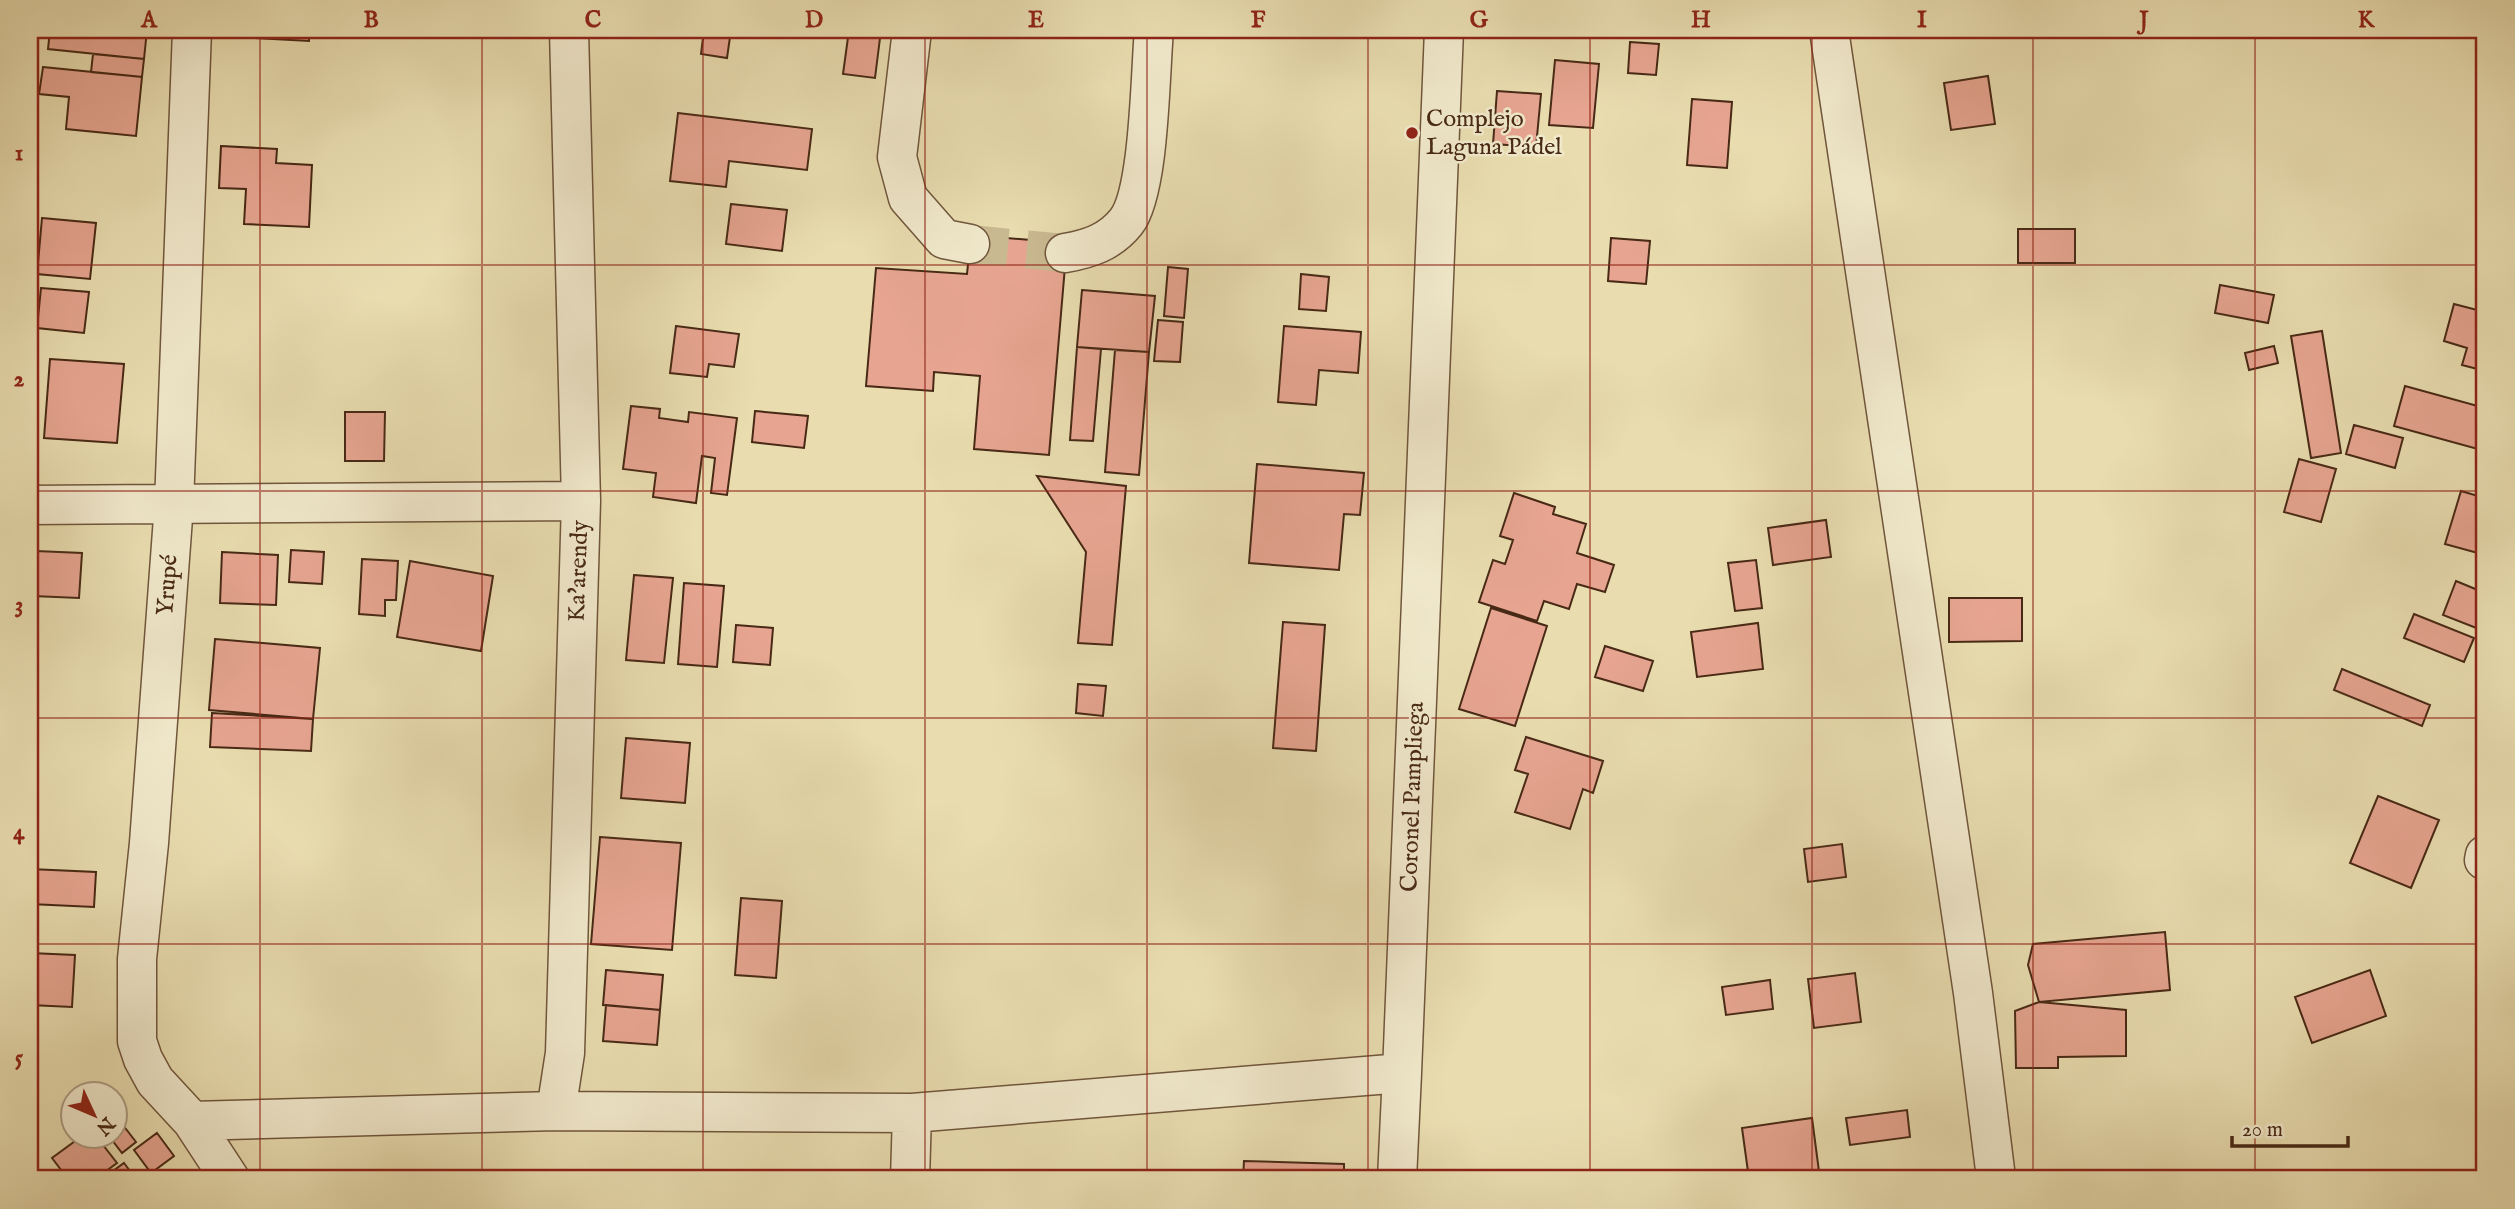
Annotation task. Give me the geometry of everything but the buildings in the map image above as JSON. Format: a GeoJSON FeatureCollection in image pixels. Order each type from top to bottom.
{"type":"FeatureCollection","features":[{"type":"Feature","properties":{"kind":"street","name":"Yrupé"},"geometry":{"type":"LineString","coordinates":[[192,30],[174,504],[149,843],[137,959],[137,1041],[155,1081],[192,1121],[230,1179]]}},
{"type":"Feature","properties":{"kind":"street","name":"Ka'arendy"},"geometry":{"type":"LineString","coordinates":[[556,1111],[565,1053],[581,501],[569,30]]}},
{"type":"Feature","properties":{"kind":"street"},"geometry":{"type":"LineString","coordinates":[[912,30],[897,157],[908,198],[944,239],[970,244]]}},
{"type":"Feature","properties":{"kind":"street"},"geometry":{"type":"LineString","coordinates":[[1065,253],[1097,247],[1127,221],[1141,186],[1154,30]]}},
{"type":"Feature","properties":{"kind":"street","name":"Coronel Pampliega"},"geometry":{"type":"LineString","coordinates":[[1397,1179],[1444,30]]}},
{"type":"Feature","properties":{"kind":"street"},"geometry":{"type":"LineString","coordinates":[[1829,30],[1973,993],[1996,1178]]}},
{"type":"Feature","properties":{"kind":"street"},"geometry":{"type":"LineString","coordinates":[[30,505],[581,501]]}},
{"type":"Feature","properties":{"kind":"street"},"geometry":{"type":"LineString","coordinates":[[192,1121],[556,1111],[912,1113],[1402,1073]]}},
{"type":"Feature","properties":{"kind":"street"},"geometry":{"type":"LineString","coordinates":[[910,1179],[912,1113]]}},
{"type":"Feature","properties":{"kind":"tunnel"},"geometry":{"type":"LineString","coordinates":[[970,244],[1065,253]]}},
{"type":"Feature","properties":{"kind":"place","name":"Complejo Laguna Pádel"},"geometry":{"type":"Point","coordinates":[1412,133]}}]}
